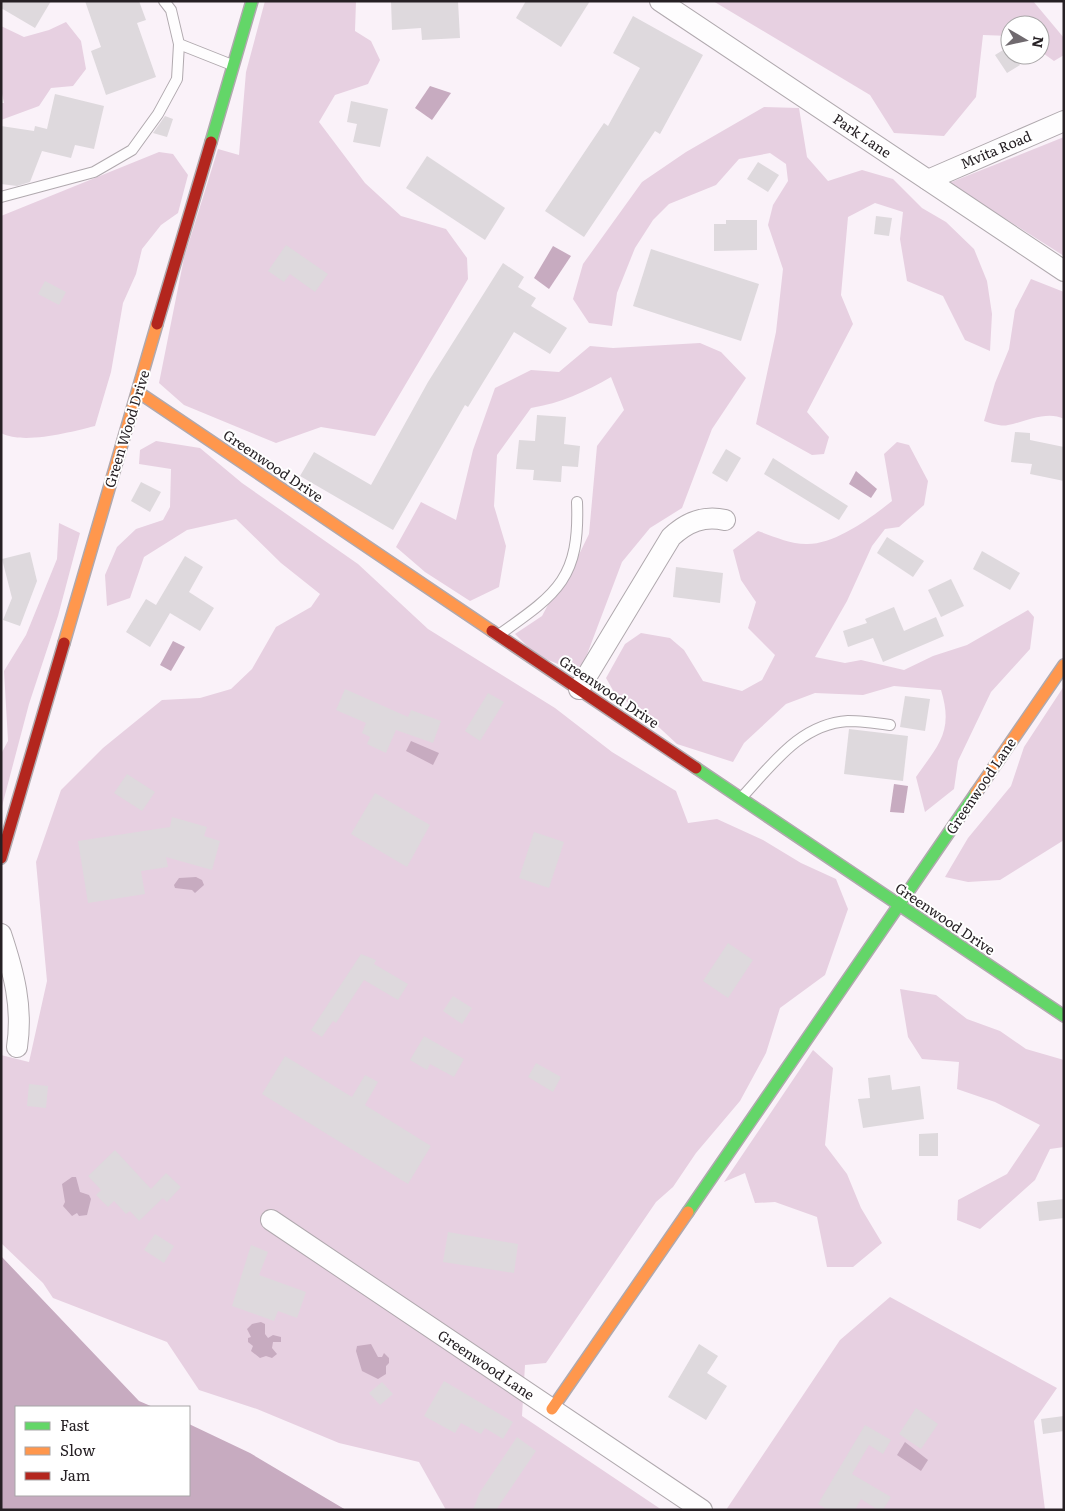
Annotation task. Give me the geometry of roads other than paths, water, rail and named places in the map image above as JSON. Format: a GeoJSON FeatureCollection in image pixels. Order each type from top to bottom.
{"type":"FeatureCollection","features":[{"type":"Feature","properties":{"kind":"street","name":"Green Wood Drive"},"geometry":{"type":"LineString","coordinates":[[1,858],[252,1]]}},
{"type":"Feature","properties":{"kind":"street","name":"Park Lane"},"geometry":{"type":"LineString","coordinates":[[660,1],[1064,271]]}},
{"type":"Feature","properties":{"kind":"street","name":"Mvita Road"},"geometry":{"type":"LineString","coordinates":[[928,180],[1064,121]]}},
{"type":"Feature","properties":{"kind":"street","name":"Greenwood Drive"},"geometry":{"type":"LineString","coordinates":[[138,392],[1064,1016]]}},
{"type":"Feature","properties":{"kind":"street"},"geometry":{"type":"LineString","coordinates":[[579,689],[671,537],[693,521],[715,518],[725,520]]}},
{"type":"Feature","properties":{"kind":"street","name":"Greenwood Lane"},"geometry":{"type":"LineString","coordinates":[[552,1409],[1064,665]]}},
{"type":"Feature","properties":{"kind":"street"},"geometry":{"type":"LineString","coordinates":[[1,934],[19,998],[20,1022],[17,1047]]}},
{"type":"Feature","properties":{"kind":"street","name":"Greenwood Lane"},"geometry":{"type":"LineString","coordinates":[[271,1220],[702,1510]]}},
{"type":"Feature","properties":{"kind":"lane"},"geometry":{"type":"LineString","coordinates":[[1,196],[94,172],[132,150],[158,114],[177,79],[179,44],[171,10],[164,1]]}},
{"type":"Feature","properties":{"kind":"lane"},"geometry":{"type":"LineString","coordinates":[[179,44],[233,66]]}},
{"type":"Feature","properties":{"kind":"lane"},"geometry":{"type":"LineString","coordinates":[[499,635],[531,612],[563,580],[576,547],[577,502]]}},
{"type":"Feature","properties":{"kind":"lane"},"geometry":{"type":"LineString","coordinates":[[740,799],[786,749],[816,729],[848,721],[890,725]]}}]}
